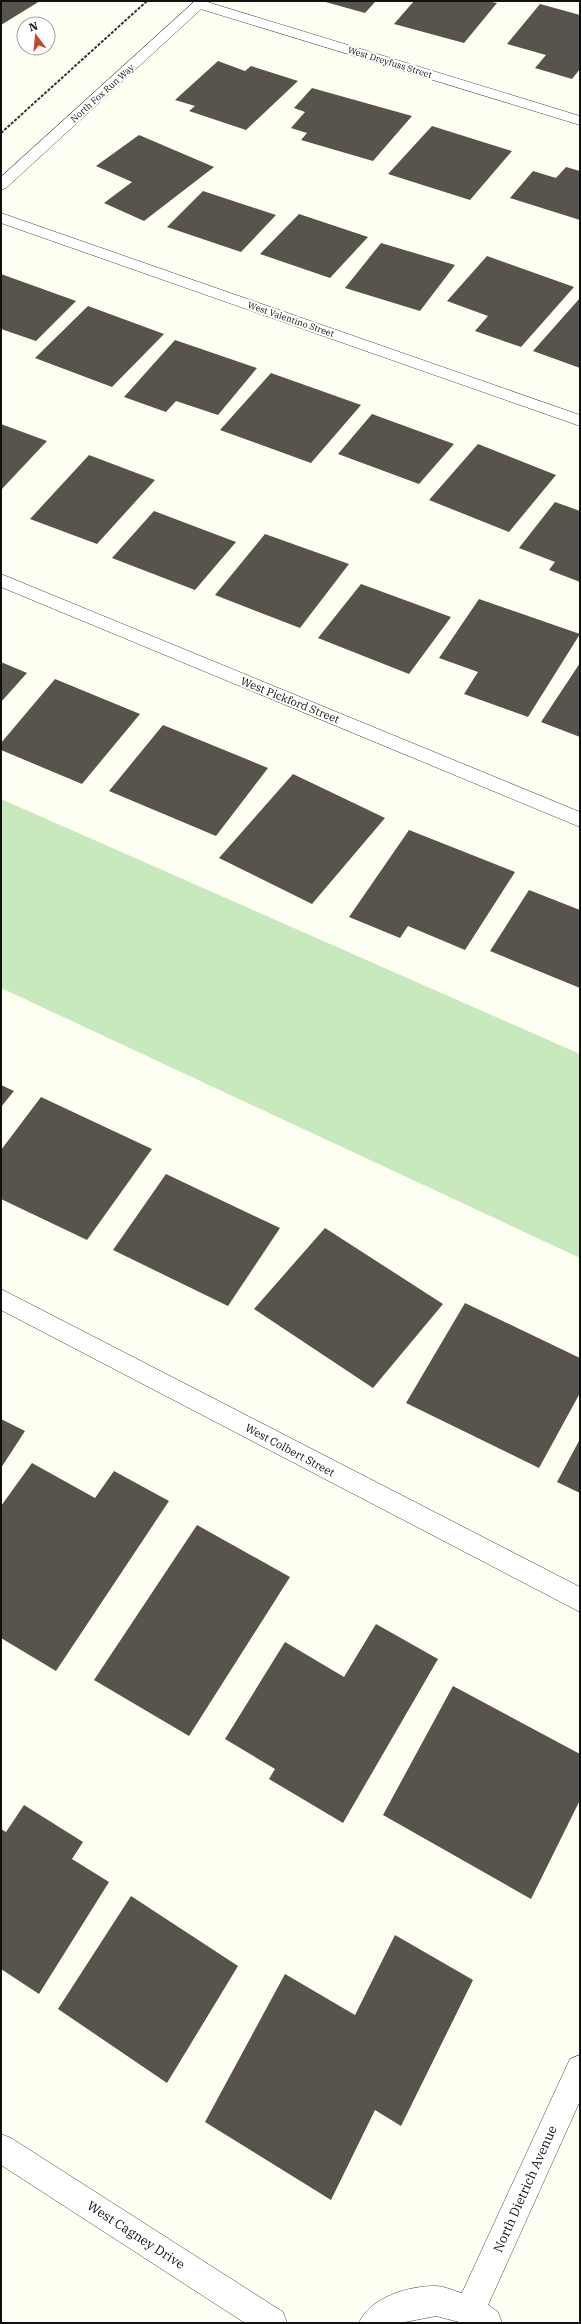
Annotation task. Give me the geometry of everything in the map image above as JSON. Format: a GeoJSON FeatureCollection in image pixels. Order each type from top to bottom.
{"type":"FeatureCollection","features":[{"type":"Feature","properties":{"kind":"street","name":"West Dreyfuss Street"},"geometry":{"type":"LineString","coordinates":[[201,2],[580,121]]}},
{"type":"Feature","properties":{"kind":"street","name":"North Fox Run Way"},"geometry":{"type":"LineString","coordinates":[[1,185],[201,2]]}},
{"type":"Feature","properties":{"kind":"street","name":"West Valentino Street"},"geometry":{"type":"LineString","coordinates":[[1,218],[580,421]]}},
{"type":"Feature","properties":{"kind":"street","name":"West Pickford Street"},"geometry":{"type":"LineString","coordinates":[[1,580],[580,820]]}},
{"type":"Feature","properties":{"kind":"street","name":"West Colbert Street"},"geometry":{"type":"LineString","coordinates":[[1,1299],[580,1600]]}},
{"type":"Feature","properties":{"kind":"street","name":"North Dietrich Avenue"},"geometry":{"type":"LineString","coordinates":[[478,2316],[580,2069]]}},
{"type":"Feature","properties":{"kind":"street","name":"West Cagney Drive"},"geometry":{"type":"LineString","coordinates":[[1,2148],[272,2323]]}},
{"type":"Feature","properties":{"kind":"street"},"geometry":{"type":"LineString","coordinates":[[374,2323],[397,2307],[436,2301],[478,2316]]}},
{"type":"Feature","properties":{"kind":"path"},"geometry":{"type":"LineString","coordinates":[[1,133],[148,1]]}},
{"type":"Feature","properties":{"kind":"green space"},"geometry":{"type":"Polygon","coordinates":[[[1,799],[580,1054],[580,1258],[1,988],[1,799]]]}},
{"type":"Feature","properties":{"kind":"building"},"geometry":{"type":"Polygon","coordinates":[[[1,1],[40,1],[1,25],[1,1]]]}},
{"type":"Feature","properties":{"kind":"building"},"geometry":{"type":"Polygon","coordinates":[[[322,1],[376,1],[365,13],[322,1]]]}},
{"type":"Feature","properties":{"kind":"building"},"geometry":{"type":"Polygon","coordinates":[[[414,1],[487,1],[497,3],[464,43],[394,24],[414,1]]]}},
{"type":"Feature","properties":{"kind":"building"},"geometry":{"type":"Polygon","coordinates":[[[540,4],[580,15],[580,69],[572,79],[535,68],[546,55],[507,44],[540,4]]]}},
{"type":"Feature","properties":{"kind":"building"},"geometry":{"type":"Polygon","coordinates":[[[218,61],[245,71],[251,66],[298,81],[246,130],[189,111],[195,106],[175,100],[218,61]]]}},
{"type":"Feature","properties":{"kind":"building"},"geometry":{"type":"Polygon","coordinates":[[[312,88],[412,116],[373,161],[301,140],[307,133],[291,128],[305,112],[294,108],[312,88]]]}},
{"type":"Feature","properties":{"kind":"building"},"geometry":{"type":"Polygon","coordinates":[[[432,126],[512,151],[470,200],[388,174],[432,126]]]}},
{"type":"Feature","properties":{"kind":"building"},"geometry":{"type":"Polygon","coordinates":[[[139,135],[214,167],[144,221],[104,203],[132,182],[96,166],[139,135]]]}},
{"type":"Feature","properties":{"kind":"building"},"geometry":{"type":"Polygon","coordinates":[[[566,167],[580,171],[580,220],[510,198],[533,171],[556,178],[566,167]]]}},
{"type":"Feature","properties":{"kind":"building"},"geometry":{"type":"Polygon","coordinates":[[[203,191],[276,215],[241,252],[167,227],[203,191]]]}},
{"type":"Feature","properties":{"kind":"building"},"geometry":{"type":"Polygon","coordinates":[[[299,214],[368,237],[330,278],[260,254],[299,214]]]}},
{"type":"Feature","properties":{"kind":"building"},"geometry":{"type":"Polygon","coordinates":[[[381,243],[455,265],[420,311],[345,288],[381,243]]]}},
{"type":"Feature","properties":{"kind":"building"},"geometry":{"type":"Polygon","coordinates":[[[487,256],[574,287],[521,347],[475,331],[488,316],[447,301],[487,256]]]}},
{"type":"Feature","properties":{"kind":"building"},"geometry":{"type":"Polygon","coordinates":[[[1,274],[76,301],[36,341],[1,329],[1,274]]]}},
{"type":"Feature","properties":{"kind":"building"},"geometry":{"type":"Polygon","coordinates":[[[580,298],[580,368],[533,351],[580,298]]]}},
{"type":"Feature","properties":{"kind":"building"},"geometry":{"type":"Polygon","coordinates":[[[88,306],[164,334],[112,387],[35,358],[88,306]]]}},
{"type":"Feature","properties":{"kind":"building"},"geometry":{"type":"Polygon","coordinates":[[[175,340],[257,368],[218,415],[176,401],[166,412],[124,397],[175,340]]]}},
{"type":"Feature","properties":{"kind":"building"},"geometry":{"type":"Polygon","coordinates":[[[271,373],[361,405],[311,463],[220,430],[271,373]]]}},
{"type":"Feature","properties":{"kind":"building"},"geometry":{"type":"Polygon","coordinates":[[[372,414],[454,444],[419,484],[338,454],[372,414]]]}},
{"type":"Feature","properties":{"kind":"building"},"geometry":{"type":"Polygon","coordinates":[[[1,424],[47,441],[1,490],[1,424]]]}},
{"type":"Feature","properties":{"kind":"building"},"geometry":{"type":"Polygon","coordinates":[[[478,444],[556,475],[509,532],[429,500],[478,444]]]}},
{"type":"Feature","properties":{"kind":"building"},"geometry":{"type":"Polygon","coordinates":[[[89,455],[155,480],[97,544],[30,519],[89,455]]]}},
{"type":"Feature","properties":{"kind":"building"},"geometry":{"type":"Polygon","coordinates":[[[555,502],[580,511],[580,582],[549,570],[555,562],[519,548],[555,502]]]}},
{"type":"Feature","properties":{"kind":"building"},"geometry":{"type":"Polygon","coordinates":[[[154,511],[236,542],[195,590],[112,558],[154,511]]]}},
{"type":"Feature","properties":{"kind":"building"},"geometry":{"type":"Polygon","coordinates":[[[265,534],[349,564],[300,628],[215,595],[265,534]]]}},
{"type":"Feature","properties":{"kind":"building"},"geometry":{"type":"Polygon","coordinates":[[[361,584],[451,617],[409,674],[318,638],[361,584]]]}},
{"type":"Feature","properties":{"kind":"building"},"geometry":{"type":"Polygon","coordinates":[[[479,599],[580,634],[528,717],[464,694],[478,672],[439,658],[479,599]]]}},
{"type":"Feature","properties":{"kind":"building"},"geometry":{"type":"Polygon","coordinates":[[[1,662],[27,673],[1,702],[1,662]]]}},
{"type":"Feature","properties":{"kind":"building"},"geometry":{"type":"Polygon","coordinates":[[[580,663],[580,737],[541,722],[580,663]]]}},
{"type":"Feature","properties":{"kind":"building"},"geometry":{"type":"Polygon","coordinates":[[[55,679],[140,714],[82,784],[1,750],[1,743],[55,679]]]}},
{"type":"Feature","properties":{"kind":"building"},"geometry":{"type":"Polygon","coordinates":[[[163,725],[268,768],[216,836],[109,791],[163,725]]]}},
{"type":"Feature","properties":{"kind":"building"},"geometry":{"type":"Polygon","coordinates":[[[293,774],[385,818],[312,904],[219,858],[293,774]]]}},
{"type":"Feature","properties":{"kind":"building"},"geometry":{"type":"Polygon","coordinates":[[[409,830],[515,872],[465,950],[408,926],[400,938],[349,917],[409,830]]]}},
{"type":"Feature","properties":{"kind":"building"},"geometry":{"type":"Polygon","coordinates":[[[529,890],[580,910],[580,988],[490,951],[529,890]]]}},
{"type":"Feature","properties":{"kind":"building"},"geometry":{"type":"Polygon","coordinates":[[[1,1085],[14,1091],[1,1107],[1,1085]]]}},
{"type":"Feature","properties":{"kind":"building"},"geometry":{"type":"Polygon","coordinates":[[[41,1097],[152,1149],[87,1240],[1,1199],[1,1150],[41,1097]]]}},
{"type":"Feature","properties":{"kind":"building"},"geometry":{"type":"Polygon","coordinates":[[[166,1174],[280,1228],[228,1306],[113,1250],[166,1174]]]}},
{"type":"Feature","properties":{"kind":"building"},"geometry":{"type":"Polygon","coordinates":[[[325,1228],[443,1304],[373,1388],[254,1309],[325,1228]]]}},
{"type":"Feature","properties":{"kind":"building"},"geometry":{"type":"Polygon","coordinates":[[[465,1303],[580,1358],[580,1393],[539,1468],[406,1403],[465,1303]]]}},
{"type":"Feature","properties":{"kind":"building"},"geometry":{"type":"Polygon","coordinates":[[[1,1419],[25,1431],[1,1468],[1,1419]]]}},
{"type":"Feature","properties":{"kind":"building"},"geometry":{"type":"Polygon","coordinates":[[[580,1439],[580,1493],[557,1482],[580,1439]]]}},
{"type":"Feature","properties":{"kind":"building"},"geometry":{"type":"Polygon","coordinates":[[[32,1463],[95,1498],[114,1471],[169,1501],[56,1671],[1,1638],[1,1506],[32,1463]]]}},
{"type":"Feature","properties":{"kind":"building"},"geometry":{"type":"Polygon","coordinates":[[[197,1525],[290,1577],[189,1736],[94,1680],[197,1525]]]}},
{"type":"Feature","properties":{"kind":"building"},"geometry":{"type":"Polygon","coordinates":[[[376,1624],[438,1659],[343,1823],[269,1779],[275,1769],[225,1739],[285,1642],[344,1677],[376,1624]]]}},
{"type":"Feature","properties":{"kind":"building"},"geometry":{"type":"Polygon","coordinates":[[[453,1686],[580,1754],[580,1800],[531,1899],[383,1815],[453,1686]]]}},
{"type":"Feature","properties":{"kind":"building"},"geometry":{"type":"Polygon","coordinates":[[[24,1805],[83,1842],[72,1859],[109,1882],[39,1994],[1,1969],[1,1829],[6,1832],[24,1805]]]}},
{"type":"Feature","properties":{"kind":"building"},"geometry":{"type":"Polygon","coordinates":[[[131,1896],[238,1966],[167,2083],[58,2009],[131,1896]]]}},
{"type":"Feature","properties":{"kind":"building"},"geometry":{"type":"Polygon","coordinates":[[[395,1935],[473,1980],[401,2126],[375,2110],[331,2200],[205,2122],[285,1974],[355,2015],[395,1935]]]}}]}
